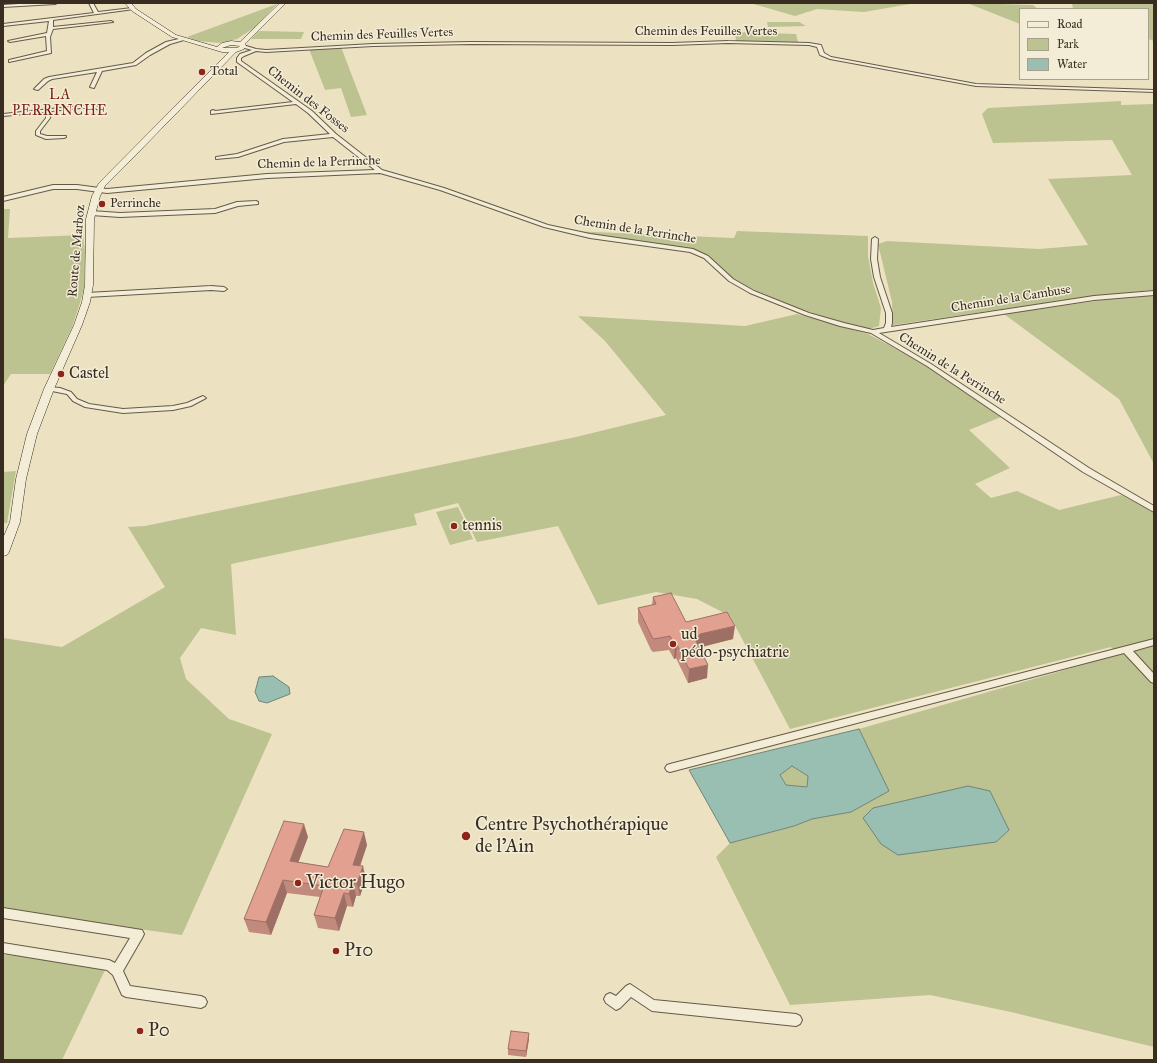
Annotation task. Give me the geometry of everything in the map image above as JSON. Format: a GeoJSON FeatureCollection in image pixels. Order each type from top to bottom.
{"type":"FeatureCollection","features":[{"type":"Feature","properties":{"kind":"main road"},"geometry":{"type":"LineString","coordinates":[[128,3],[132,9],[168,33],[185,40],[221,50],[240,47]]}},
{"type":"Feature","properties":{"kind":"main road","name":"Route de Marboz"},"geometry":{"type":"LineString","coordinates":[[3,552],[16,522],[21,478],[32,434],[49,389],[78,326],[87,295],[92,213],[99,190],[121,165],[283,3]]}},
{"type":"Feature","properties":{"kind":"main road"},"geometry":{"type":"LineString","coordinates":[[185,40],[240,47]]}},
{"type":"Feature","properties":{"kind":"main road"},"geometry":{"type":"LineString","coordinates":[[223,62],[225,55],[220,46],[225,44]]}},
{"type":"Feature","properties":{"kind":"street"},"geometry":{"type":"LineString","coordinates":[[3,6],[55,3]]}},
{"type":"Feature","properties":{"kind":"street"},"geometry":{"type":"LineString","coordinates":[[91,3],[96,13]]}},
{"type":"Feature","properties":{"kind":"street"},"geometry":{"type":"LineString","coordinates":[[3,25],[132,9]]}},
{"type":"Feature","properties":{"kind":"street"},"geometry":{"type":"LineString","coordinates":[[11,61],[49,52],[48,34],[51,28],[51,19]]}},
{"type":"Feature","properties":{"kind":"street"},"geometry":{"type":"LineString","coordinates":[[51,28],[111,22]]}},
{"type":"Feature","properties":{"kind":"street"},"geometry":{"type":"LineString","coordinates":[[10,40],[48,34]]}},
{"type":"Feature","properties":{"kind":"street"},"geometry":{"type":"LineString","coordinates":[[36,89],[48,79],[134,64],[168,43],[185,40]]}},
{"type":"Feature","properties":{"kind":"street","name":"Chemin des Feuilles Vertes"},"geometry":{"type":"LineString","coordinates":[[240,47],[270,51],[379,45],[486,43],[620,44],[728,42],[809,44],[817,45],[822,54],[830,58],[976,85],[1154,91]]}},
{"type":"Feature","properties":{"kind":"street","name":"Chemin des Fosses"},"geometry":{"type":"LineString","coordinates":[[255,50],[242,55],[239,61],[296,104],[310,112],[334,135],[380,171]]}},
{"type":"Feature","properties":{"kind":"street"},"geometry":{"type":"LineString","coordinates":[[92,87],[100,70]]}},
{"type":"Feature","properties":{"kind":"street"},"geometry":{"type":"LineString","coordinates":[[213,111],[213,113],[296,104]]}},
{"type":"Feature","properties":{"kind":"street"},"geometry":{"type":"LineString","coordinates":[[3,115],[86,107],[96,107],[101,110]]}},
{"type":"Feature","properties":{"kind":"street"},"geometry":{"type":"LineString","coordinates":[[49,110],[48,118],[38,131],[38,135],[46,138],[64,137]]}},
{"type":"Feature","properties":{"kind":"street"},"geometry":{"type":"LineString","coordinates":[[218,158],[238,155],[283,141],[334,135]]}},
{"type":"Feature","properties":{"kind":"street","name":"Chemin de la Perrinche"},"geometry":{"type":"LineString","coordinates":[[3,199],[52,187],[119,190],[275,176],[380,171],[442,189],[546,226],[590,236],[670,246],[697,252],[711,261],[730,280],[752,292],[807,314],[842,325],[873,332],[935,369],[1086,470],[1154,509]]}},
{"type":"Feature","properties":{"kind":"street"},"geometry":{"type":"LineString","coordinates":[[92,213],[120,215],[215,211],[237,204],[256,203]]}},
{"type":"Feature","properties":{"kind":"street"},"geometry":{"type":"LineString","coordinates":[[875,239],[874,259],[877,277],[889,313],[890,323],[887,330]]}},
{"type":"Feature","properties":{"kind":"street"},"geometry":{"type":"LineString","coordinates":[[87,295],[211,288],[224,289]]}},
{"type":"Feature","properties":{"kind":"street","name":"Chemin de la Cambuse"},"geometry":{"type":"LineString","coordinates":[[873,332],[1094,298],[1154,293]]}},
{"type":"Feature","properties":{"kind":"street"},"geometry":{"type":"LineString","coordinates":[[49,389],[69,393],[75,400],[87,406],[123,411],[173,408],[189,405],[203,398]]}},
{"type":"Feature","properties":{"kind":"street"},"geometry":{"type":"LineString","coordinates":[[670,768],[1154,642]]}},
{"type":"Feature","properties":{"kind":"street"},"geometry":{"type":"LineString","coordinates":[[1126,649],[1154,680]]}},
{"type":"Feature","properties":{"kind":"street"},"geometry":{"type":"LineString","coordinates":[[3,913],[138,934],[117,971]]}},
{"type":"Feature","properties":{"kind":"street"},"geometry":{"type":"LineString","coordinates":[[3,948],[109,965],[117,971],[126,991],[201,1002]]}},
{"type":"Feature","properties":{"kind":"street"},"geometry":{"type":"LineString","coordinates":[[610,999],[616,1004],[630,990],[652,1004],[796,1020]]}},
{"type":"Feature","properties":{"kind":"green space"},"geometry":{"type":"Polygon","coordinates":[[[750,3],[916,3],[864,12],[817,9],[795,16],[750,3]]]}},
{"type":"Feature","properties":{"kind":"green space"},"geometry":{"type":"Polygon","coordinates":[[[967,3],[1033,5],[1037,8],[1019,8],[1019,24],[967,3]]]}},
{"type":"Feature","properties":{"kind":"green space"},"geometry":{"type":"Polygon","coordinates":[[[1072,3],[1154,3],[1154,41],[1149,39],[1149,8],[1073,8],[1072,3]]]}},
{"type":"Feature","properties":{"kind":"green space"},"geometry":{"type":"Polygon","coordinates":[[[277,4],[254,28],[237,39],[220,43],[197,41],[187,37],[277,4]]]}},
{"type":"Feature","properties":{"kind":"green space"},"geometry":{"type":"Polygon","coordinates":[[[767,22],[799,22],[806,26],[768,27],[767,22]]]}},
{"type":"Feature","properties":{"kind":"green space"},"geometry":{"type":"Polygon","coordinates":[[[259,31],[304,32],[301,39],[251,39],[259,31]]]}},
{"type":"Feature","properties":{"kind":"green space"},"geometry":{"type":"Polygon","coordinates":[[[735,32],[796,34],[798,42],[736,41],[735,32]]]}},
{"type":"Feature","properties":{"kind":"green space"},"geometry":{"type":"Polygon","coordinates":[[[341,47],[367,115],[351,117],[341,88],[325,90],[309,49],[341,47]]]}},
{"type":"Feature","properties":{"kind":"green space"},"geometry":{"type":"Polygon","coordinates":[[[1121,101],[1121,105],[1154,104],[1154,290],[1092,296],[893,325],[892,302],[878,244],[887,241],[1039,249],[1088,245],[1048,179],[1132,175],[1112,140],[993,143],[982,114],[988,108],[1121,101]]]}},
{"type":"Feature","properties":{"kind":"green space"},"geometry":{"type":"Polygon","coordinates":[[[3,209],[10,209],[8,238],[83,235],[85,252],[84,288],[79,306],[72,327],[50,374],[11,374],[3,386],[3,209]]]}},
{"type":"Feature","properties":{"kind":"green space"},"geometry":{"type":"Polygon","coordinates":[[[570,231],[734,238],[737,231],[868,236],[868,256],[873,283],[881,308],[879,326],[869,329],[846,324],[795,307],[750,288],[733,279],[708,255],[692,249],[608,238],[570,231]]]}},
{"type":"Feature","properties":{"kind":"green space"},"geometry":{"type":"Polygon","coordinates":[[[1139,295],[1154,295],[1154,464],[1119,399],[1004,314],[1139,295]]]}},
{"type":"Feature","properties":{"kind":"green space"},"geometry":{"type":"Polygon","coordinates":[[[797,314],[868,334],[921,362],[1001,417],[969,430],[1010,468],[975,484],[991,498],[1017,491],[1059,510],[1121,495],[1154,512],[1154,1047],[1011,1012],[930,995],[790,1005],[716,857],[730,843],[794,826],[812,819],[851,812],[888,791],[859,729],[1117,655],[1111,647],[790,729],[730,616],[697,599],[656,592],[598,605],[558,526],[477,542],[458,503],[414,514],[417,525],[231,564],[236,635],[201,628],[180,658],[186,679],[229,719],[272,734],[182,935],[3,910],[3,638],[62,647],[165,587],[128,527],[145,526],[576,437],[666,415],[605,341],[578,316],[745,326],[797,314]]]}},
{"type":"Feature","properties":{"kind":"green space"},"geometry":{"type":"Polygon","coordinates":[[[16,471],[7,523],[3,523],[3,472],[16,471]]]}},
{"type":"Feature","properties":{"kind":"green space","name":"tennis"},"geometry":{"type":"Polygon","coordinates":[[[458,507],[473,539],[450,545],[436,512],[458,507]]]}},
{"type":"Feature","properties":{"kind":"green space"},"geometry":{"type":"Polygon","coordinates":[[[792,766],[808,776],[807,787],[786,785],[780,775],[792,766]]]}},
{"type":"Feature","properties":{"kind":"green space"},"geometry":{"type":"Polygon","coordinates":[[[3,955],[30,956],[106,968],[62,1060],[3,1060],[3,955]]]}},
{"type":"Feature","properties":{"kind":"water"},"geometry":{"type":"Polygon","coordinates":[[[273,676],[289,687],[290,694],[267,703],[259,701],[255,692],[259,677],[273,676]]]}},
{"type":"Feature","properties":{"kind":"water"},"geometry":{"type":"Polygon","coordinates":[[[859,729],[889,791],[851,812],[812,819],[794,826],[730,843],[689,770],[859,729]],[[792,766],[780,775],[786,785],[807,787],[808,776],[792,766]]]}},
{"type":"Feature","properties":{"kind":"water"},"geometry":{"type":"Polygon","coordinates":[[[968,786],[990,791],[1009,830],[996,842],[898,855],[881,844],[863,818],[873,808],[968,786]]]}},
{"type":"Feature","properties":{"kind":"building"},"geometry":{"type":"Polygon","coordinates":[[[671,593],[686,622],[727,612],[735,626],[700,634],[696,641],[708,665],[689,669],[677,645],[675,645],[670,636],[654,639],[652,637],[638,608],[656,604],[653,597],[671,593]]]}},
{"type":"Feature","properties":{"kind":"building"},"geometry":{"type":"Polygon","coordinates":[[[284,821],[304,824],[290,861],[328,867],[344,829],[364,832],[353,865],[363,866],[357,884],[353,883],[349,894],[344,893],[335,918],[314,915],[324,886],[283,880],[266,922],[244,919],[284,821]]]}},
{"type":"Feature","properties":{"kind":"building"},"geometry":{"type":"Polygon","coordinates":[[[511,1031],[529,1033],[526,1051],[508,1049],[511,1031]]]}},
{"type":"Feature","properties":{"kind":"place","name":"Total"},"geometry":{"type":"Point","coordinates":[202,72]}},
{"type":"Feature","properties":{"kind":"place","name":"Perrinche"},"geometry":{"type":"Point","coordinates":[102,204]}},
{"type":"Feature","properties":{"kind":"place","name":"Castel"},"geometry":{"type":"Point","coordinates":[61,374]}},
{"type":"Feature","properties":{"kind":"place","name":"tennis"},"geometry":{"type":"Point","coordinates":[454,526]}},
{"type":"Feature","properties":{"kind":"place","name":"ud pédo-psychiatrie"},"geometry":{"type":"Point","coordinates":[673,644]}},
{"type":"Feature","properties":{"kind":"place","name":"Centre Psychothérapique de l'Ain"},"geometry":{"type":"Point","coordinates":[466,836]}},
{"type":"Feature","properties":{"kind":"place","name":"Victor Hugo"},"geometry":{"type":"Point","coordinates":[298,883]}},
{"type":"Feature","properties":{"kind":"place","name":"P10"},"geometry":{"type":"Point","coordinates":[336,951]}},
{"type":"Feature","properties":{"kind":"place","name":"P0"},"geometry":{"type":"Point","coordinates":[140,1031]}},
{"type":"Feature","properties":{"kind":"district","name":"LA PERRINCHE"},"geometry":{"type":"Point","coordinates":[60,104]}}]}
